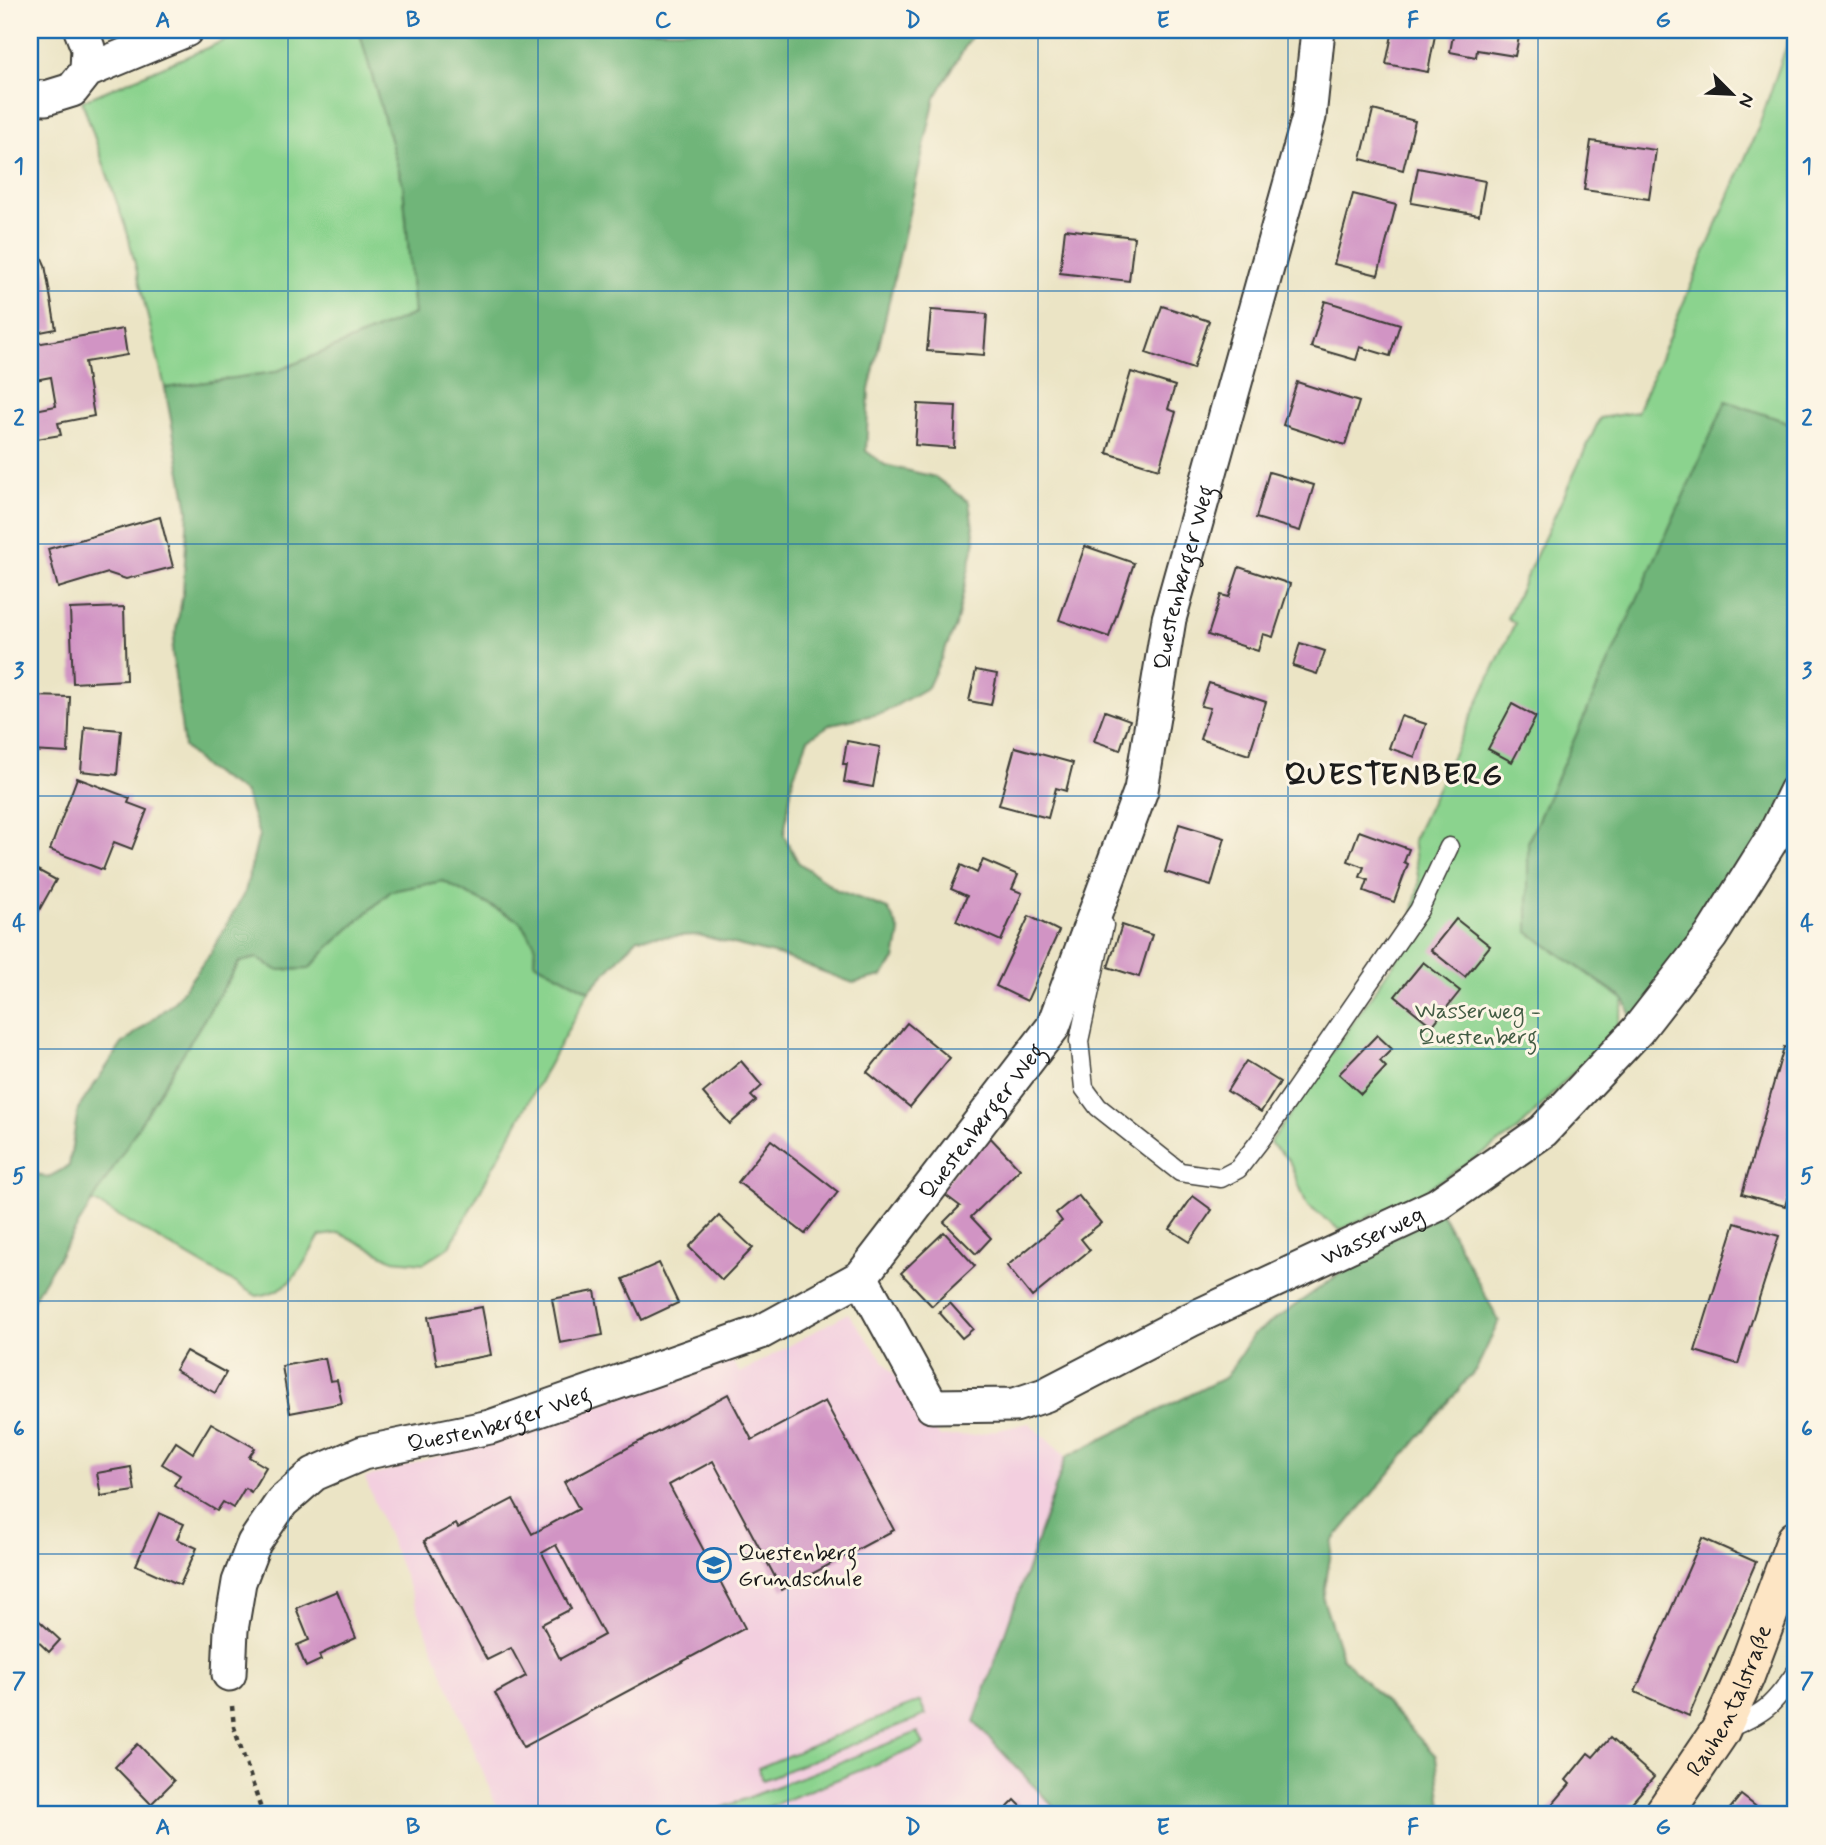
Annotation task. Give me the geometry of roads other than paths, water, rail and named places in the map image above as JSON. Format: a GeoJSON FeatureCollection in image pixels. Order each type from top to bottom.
{"type":"FeatureCollection","features":[{"type":"Feature","properties":{"kind":"street"},"geometry":{"type":"LineString","coordinates":[[81,30],[88,48],[87,71]]}},
{"type":"Feature","properties":{"kind":"street"},"geometry":{"type":"LineString","coordinates":[[30,97],[46,97],[72,90],[87,71],[186,30]]}},
{"type":"Feature","properties":{"kind":"street","name":"Questenberger Weg"},"geometry":{"type":"LineString","coordinates":[[229,1674],[230,1630],[239,1581],[254,1543],[282,1502],[314,1474],[363,1453],[490,1427],[761,1332],[860,1277],[1053,1027],[1141,790],[1168,619],[1310,117],[1318,30]]}},
{"type":"Feature","properties":{"kind":"street","name":"Wasserweg"},"geometry":{"type":"LineString","coordinates":[[860,1277],[932,1406],[1015,1405],[1045,1395],[1190,1320],[1437,1205],[1543,1131],[1637,1031],[1711,936],[1774,834],[1796,791]]}},
{"type":"Feature","properties":{"kind":"street","name":"Rauhentalstraße"},"geometry":{"type":"LineString","coordinates":[[1663,1815],[1720,1731],[1745,1676],[1796,1540]]}},
{"type":"Feature","properties":{"kind":"lane"},"geometry":{"type":"LineString","coordinates":[[1103,887],[1105,930],[1079,1041],[1084,1088],[1098,1107],[1180,1172],[1221,1178],[1238,1169],[1262,1138],[1396,945],[1419,910],[1449,847]]}},
{"type":"Feature","properties":{"kind":"lane"},"geometry":{"type":"LineString","coordinates":[[1720,1731],[1760,1715],[1782,1693],[1796,1672]]}},
{"type":"Feature","properties":{"kind":"place","name":"Questenberg Grundschule"},"geometry":{"type":"Point","coordinates":[714,1565]}},
{"type":"Feature","properties":{"kind":"district","name":"QUESTENBERG"},"geometry":{"type":"Point","coordinates":[1394,774]}},
{"type":"Feature","properties":{"kind":"park label","name":"Wasserweg - Questenberg"},"geometry":{"type":"Point","coordinates":[1478,1023]}}]}
